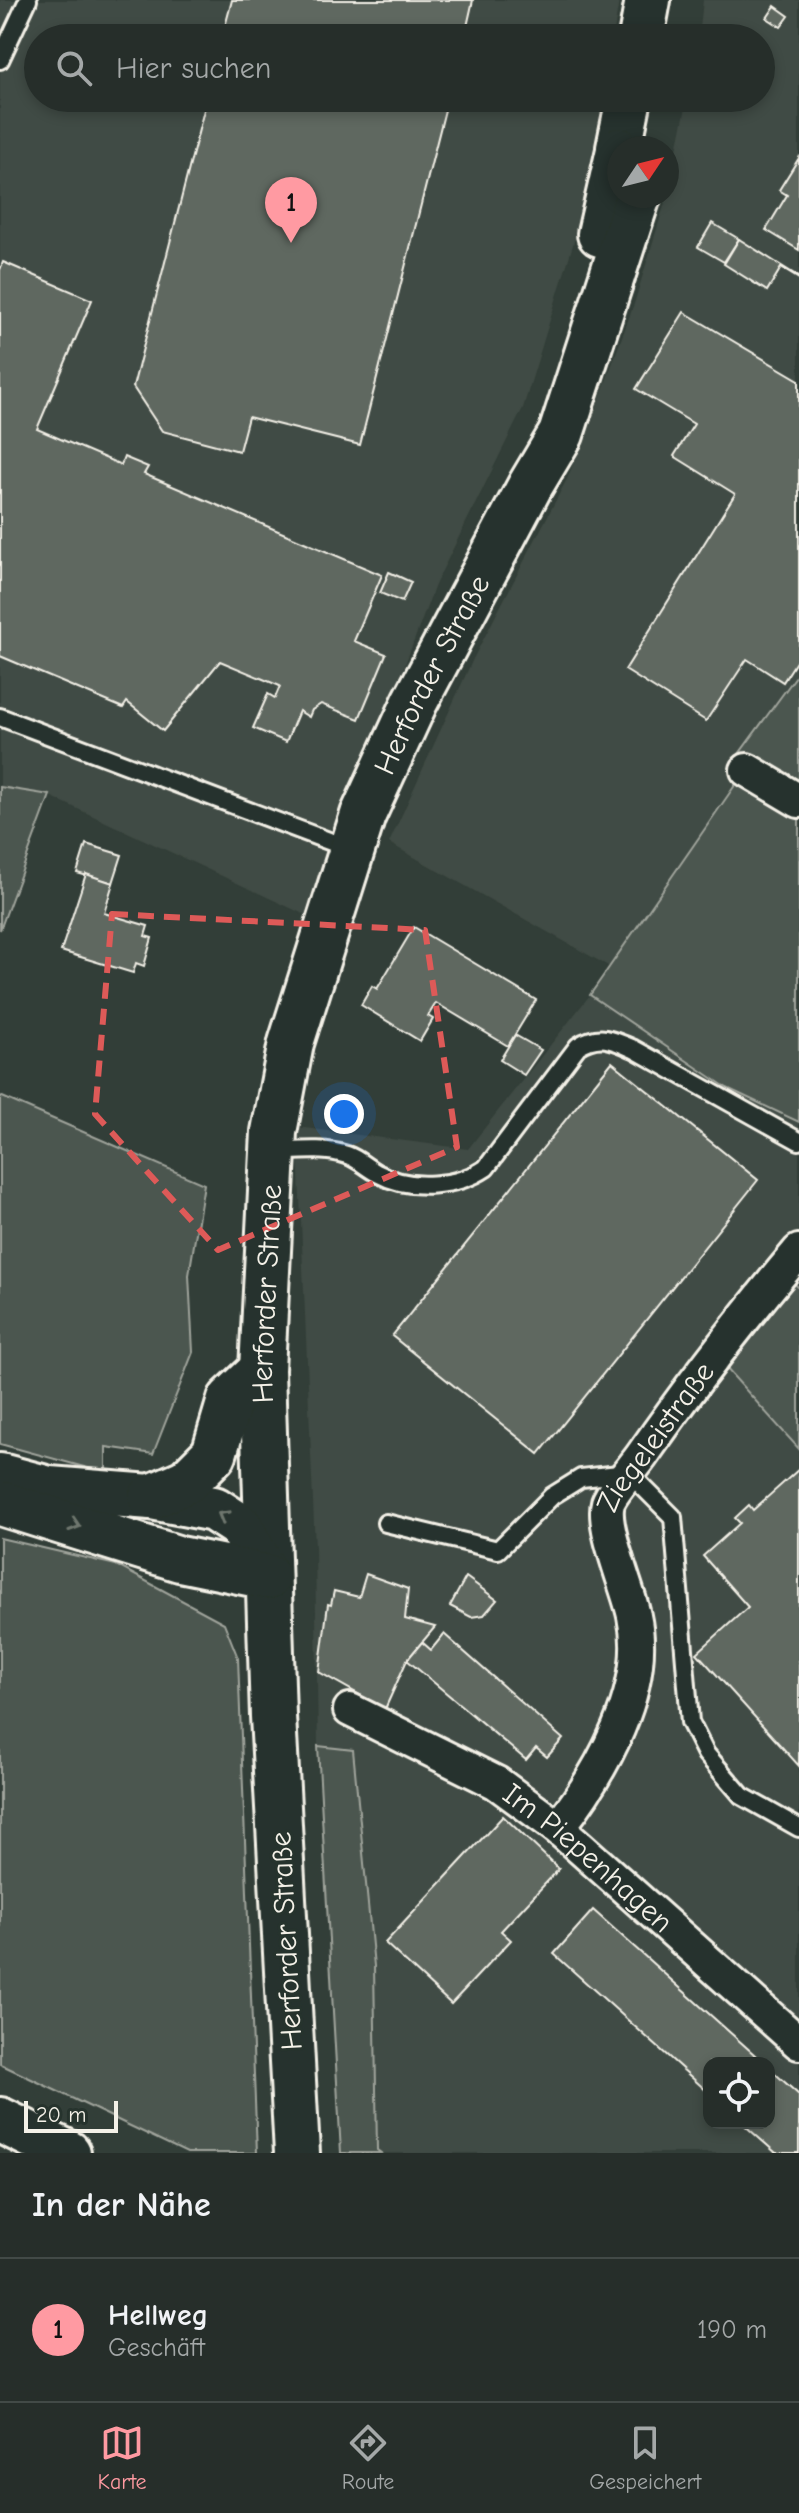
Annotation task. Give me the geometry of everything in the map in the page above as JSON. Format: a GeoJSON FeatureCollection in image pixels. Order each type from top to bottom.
{"type":"FeatureCollection","features":[{"type":"Feature","properties":{"kind":"main road"},"geometry":{"type":"LineString","coordinates":[[644,24],[648,0]]}},
{"type":"Feature","properties":{"kind":"main road"},"geometry":{"type":"LineString","coordinates":[[670,24],[674,0]]}},
{"type":"Feature","properties":{"kind":"main road","name":"Herforder Straße"},"geometry":{"type":"LineString","coordinates":[[622,136],[626,112]]}},
{"type":"Feature","properties":{"kind":"main road"},"geometry":{"type":"LineString","coordinates":[[652,136],[656,112]]}},
{"type":"Feature","properties":{"kind":"main road","name":"Herforder Straße"},"geometry":{"type":"LineString","coordinates":[[530,486],[544,426],[570,350],[607,198]]}},
{"type":"Feature","properties":{"kind":"main road","name":"Herforder Straße"},"geometry":{"type":"LineString","coordinates":[[297,2153],[268,1577],[262,1370],[272,1152],[291,1043],[363,815],[415,702],[561,434],[577,393],[634,208]]}},
{"type":"Feature","properties":{"kind":"main road"},"geometry":{"type":"LineString","coordinates":[[151,1497],[187,1481],[214,1454],[230,1400],[262,1370]]}},
{"type":"Feature","properties":{"kind":"main road"},"geometry":{"type":"LineString","coordinates":[[0,1476],[49,1489],[151,1497],[214,1509],[240,1526],[268,1577]]}},
{"type":"Feature","properties":{"kind":"main road"},"geometry":{"type":"LineString","coordinates":[[0,1503],[180,1559],[268,1577]]}},
{"type":"Feature","properties":{"kind":"main road"},"geometry":{"type":"LineString","coordinates":[[0,2120],[68,2153]]}},
{"type":"Feature","properties":{"kind":"street"},"geometry":{"type":"LineString","coordinates":[[747,770],[799,801]]}},
{"type":"Feature","properties":{"kind":"street","name":"Ziegeleistraße"},"geometry":{"type":"LineString","coordinates":[[558,1828],[579,1801],[604,1754],[630,1692],[635,1665],[635,1619],[610,1533],[608,1504],[709,1358],[799,1251]]}},
{"type":"Feature","properties":{"kind":"street","name":"Im Piepenhagen"},"geometry":{"type":"LineString","coordinates":[[350,1710],[497,1783],[558,1828],[799,2043]]}},
{"type":"Feature","properties":{"kind":"lane"},"geometry":{"type":"LineString","coordinates":[[0,60],[28,0]]}},
{"type":"Feature","properties":{"kind":"lane"},"geometry":{"type":"LineString","coordinates":[[0,717],[352,850]]}},
{"type":"Feature","properties":{"kind":"lane"},"geometry":{"type":"LineString","coordinates":[[272,1152],[330,1151],[350,1156],[380,1175],[426,1184],[452,1183],[474,1176],[486,1168],[578,1046],[592,1038],[609,1038],[634,1049],[799,1141]]}},
{"type":"Feature","properties":{"kind":"lane"},"geometry":{"type":"LineString","coordinates":[[386,1523],[498,1550],[552,1496],[581,1478],[629,1473],[673,1517],[690,1722],[706,1754],[742,1796],[799,1828]]}},
{"type":"Feature","properties":{"kind":"highlighted area"},"geometry":{"type":"Polygon","coordinates":[[[112,914],[425,930],[457,1147],[218,1250],[95,1114],[112,914]]]}},
{"type":"Feature","properties":{"kind":"shaded area"},"geometry":{"type":"Polygon","coordinates":[[[0,0],[619,0],[615,24],[24,24],[24,112],[600,112],[579,225],[523,408],[435,585],[310,917],[50,796],[0,787],[0,0]]]}},
{"type":"Feature","properties":{"kind":"shaded area"},"geometry":{"type":"Polygon","coordinates":[[[703,0],[799,0],[799,672],[740,754],[799,789],[739,778],[610,967],[389,843],[473,659],[567,479],[634,304],[663,208],[679,208],[679,140],[685,112],[775,112],[775,24],[700,24],[703,0]]]}},
{"type":"Feature","properties":{"kind":"shaded area"},"geometry":{"type":"Polygon","coordinates":[[[799,672],[799,789],[739,754],[799,672]]]}},
{"type":"Feature","properties":{"kind":"shaded area"},"geometry":{"type":"Polygon","coordinates":[[[740,778],[799,816],[799,1122],[727,1088],[590,995],[740,778]]]}},
{"type":"Feature","properties":{"kind":"shaded area"},"geometry":{"type":"Polygon","coordinates":[[[0,787],[50,795],[0,930],[0,787]]]}},
{"type":"Feature","properties":{"kind":"shaded area"},"geometry":{"type":"Polygon","coordinates":[[[590,995],[727,1088],[799,1122],[799,1279],[725,1367],[799,1449],[799,2153],[377,2151],[374,1966],[353,1751],[318,1746],[315,1548],[297,1127],[468,1149],[590,995]]]}},
{"type":"Feature","properties":{"kind":"shaded area"},"geometry":{"type":"Polygon","coordinates":[[[0,1096],[204,1184],[189,1275],[193,1352],[153,1454],[106,1447],[106,1473],[0,1444],[0,1096]]]}},
{"type":"Feature","properties":{"kind":"shaded area"},"geometry":{"type":"Polygon","coordinates":[[[795,1284],[799,1288],[799,1449],[725,1367],[795,1284]]]}},
{"type":"Feature","properties":{"kind":"shaded area"},"geometry":{"type":"Polygon","coordinates":[[[0,1538],[116,1565],[224,1623],[238,1658],[257,2153],[187,2153],[0,2064],[0,1538]]]}},
{"type":"Feature","properties":{"kind":"shaded area"},"geometry":{"type":"Polygon","coordinates":[[[318,1746],[353,1750],[374,1966],[377,2150],[381,2153],[341,2153],[318,1746]]]}},
{"type":"Feature","properties":{"kind":"building"},"geometry":{"type":"Polygon","coordinates":[[[232,0],[473,0],[468,24],[226,24],[232,0]]]}},
{"type":"Feature","properties":{"kind":"building"},"geometry":{"type":"Polygon","coordinates":[[[775,6],[789,16],[781,27],[767,18],[775,6]]]}},
{"type":"Feature","properties":{"kind":"building"},"geometry":{"type":"Polygon","coordinates":[[[203,112],[444,112],[360,445],[248,417],[239,451],[162,431],[133,387],[203,112]]]}},
{"type":"Feature","properties":{"kind":"building"},"geometry":{"type":"Polygon","coordinates":[[[799,158],[799,250],[766,230],[787,195],[779,190],[799,158]]]}},
{"type":"Feature","properties":{"kind":"building"},"geometry":{"type":"Polygon","coordinates":[[[712,223],[739,239],[724,262],[698,247],[712,223]]]}},
{"type":"Feature","properties":{"kind":"building"},"geometry":{"type":"Polygon","coordinates":[[[739,239],[799,279],[781,268],[767,291],[724,264],[739,239]]]}},
{"type":"Feature","properties":{"kind":"building"},"geometry":{"type":"Polygon","coordinates":[[[3,262],[92,300],[37,429],[121,465],[124,457],[148,467],[144,474],[382,575],[354,641],[386,654],[359,719],[321,704],[312,710],[309,717],[299,711],[286,742],[253,728],[268,694],[275,698],[280,686],[220,661],[163,731],[127,702],[123,708],[0,656],[0,270],[3,262]]]}},
{"type":"Feature","properties":{"kind":"building"},"geometry":{"type":"Polygon","coordinates":[[[684,312],[799,380],[799,657],[783,682],[747,659],[706,721],[625,670],[735,494],[674,456],[694,424],[636,389],[684,312]]]}},
{"type":"Feature","properties":{"kind":"building"},"geometry":{"type":"Polygon","coordinates":[[[389,572],[411,582],[402,602],[380,593],[389,572]]]}},
{"type":"Feature","properties":{"kind":"building"},"geometry":{"type":"Polygon","coordinates":[[[86,844],[122,855],[113,883],[77,873],[86,844]]]}},
{"type":"Feature","properties":{"kind":"building"},"geometry":{"type":"Polygon","coordinates":[[[86,874],[113,883],[104,913],[148,926],[145,936],[152,938],[144,966],[136,963],[133,973],[61,951],[86,874]]]}},
{"type":"Feature","properties":{"kind":"building"},"geometry":{"type":"Polygon","coordinates":[[[414,927],[536,1000],[508,1046],[436,1003],[428,1016],[433,1019],[420,1041],[361,1005],[372,986],[377,989],[414,927]]]}},
{"type":"Feature","properties":{"kind":"building"},"geometry":{"type":"Polygon","coordinates":[[[515,1035],[541,1050],[524,1075],[500,1060],[515,1035]]]}},
{"type":"Feature","properties":{"kind":"building"},"geometry":{"type":"Polygon","coordinates":[[[612,1062],[758,1180],[539,1454],[392,1336],[612,1062]]]}},
{"type":"Feature","properties":{"kind":"building"},"geometry":{"type":"Polygon","coordinates":[[[799,1469],[799,1766],[697,1653],[748,1607],[703,1556],[740,1523],[735,1518],[749,1505],[753,1510],[799,1469]]]}},
{"type":"Feature","properties":{"kind":"building"},"geometry":{"type":"Polygon","coordinates":[[[366,1574],[408,1589],[405,1619],[435,1627],[407,1660],[385,1709],[319,1672],[328,1604],[331,1605],[334,1591],[359,1597],[366,1574]]]}},
{"type":"Feature","properties":{"kind":"building"},"geometry":{"type":"Polygon","coordinates":[[[466,1577],[497,1600],[484,1615],[471,1617],[450,1606],[466,1577]]]}},
{"type":"Feature","properties":{"kind":"building"},"geometry":{"type":"Polygon","coordinates":[[[444,1634],[563,1739],[547,1757],[536,1748],[526,1760],[407,1660],[422,1642],[431,1650],[444,1634]]]}},
{"type":"Feature","properties":{"kind":"building"},"geometry":{"type":"Polygon","coordinates":[[[503,1816],[559,1869],[501,1931],[511,1940],[451,2004],[385,1943],[503,1816]]]}},
{"type":"Feature","properties":{"kind":"building"},"geometry":{"type":"Polygon","coordinates":[[[593,1910],[757,2057],[703,2057],[703,2088],[554,1954],[593,1910]]]}},
{"type":"Feature","properties":{"kind":"building"},"geometry":{"type":"Polygon","coordinates":[[[775,2073],[799,2095],[799,2153],[776,2153],[749,2129],[775,2129],[775,2073]]]}},
{"type":"Feature","properties":{"kind":"place","name":"Hellweg"},"geometry":{"type":"Point","coordinates":[291,243]}}]}
